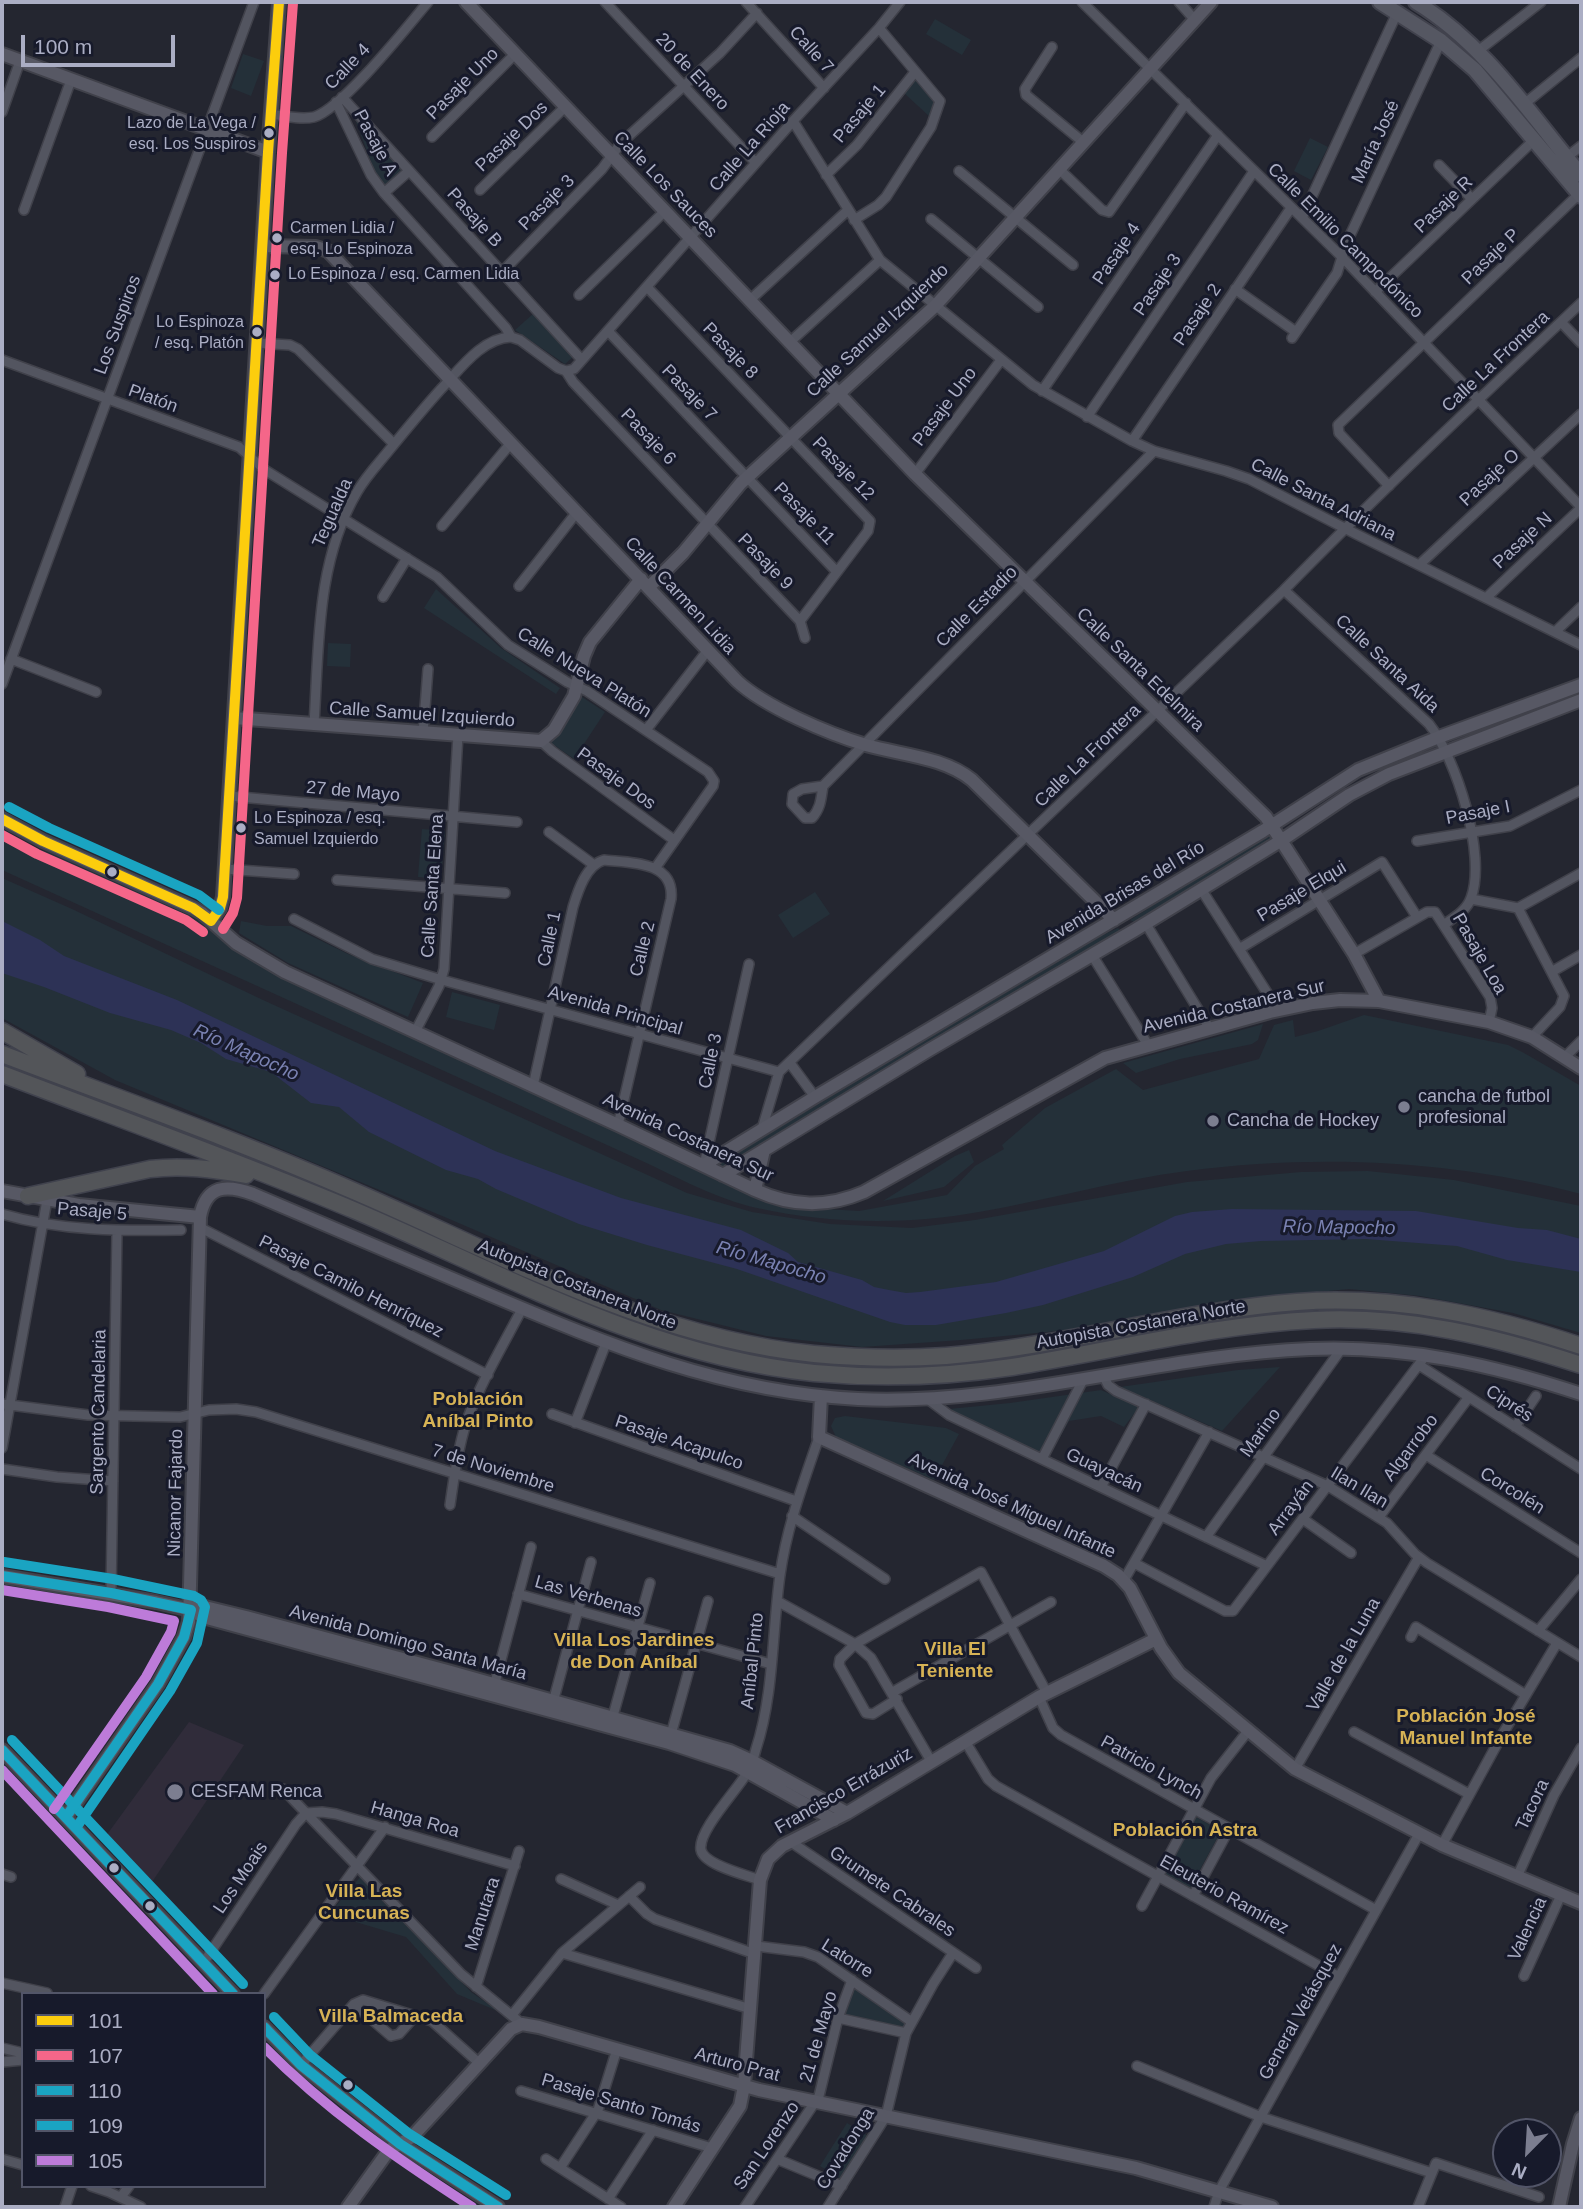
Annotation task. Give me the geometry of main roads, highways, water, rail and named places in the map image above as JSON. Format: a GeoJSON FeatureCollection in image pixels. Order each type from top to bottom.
{"type":"FeatureCollection","features":[{"type":"Feature","properties":{"kind":"highway"},"geometry":{"type":"LineString","coordinates":[[2,1031],[132,1103]]}},
{"type":"Feature","properties":{"kind":"highway","name":"Autopista Costanera Norte"},"geometry":{"type":"LineString","coordinates":[[2,1054],[329,1180],[631,1311],[704,1334],[766,1348],[844,1357],[942,1356],[1076,1337],[1246,1307],[1342,1301],[1401,1304],[1453,1311],[1515,1325],[1581,1346]]}},
{"type":"Feature","properties":{"kind":"highway","name":"Autopista Costanera Norte"},"geometry":{"type":"LineString","coordinates":[[2,1074],[294,1186],[620,1326],[703,1353],[784,1370],[861,1376],[957,1373],[1011,1367],[1236,1328],[1329,1319],[1392,1321],[1441,1328],[1507,1342],[1581,1365]]}},
{"type":"Feature","properties":{"kind":"highway"},"geometry":{"type":"LineString","coordinates":[[25,1195],[55,1192],[179,1166],[236,1173],[294,1186]]}},
{"type":"Feature","properties":{"kind":"main road"},"geometry":{"type":"LineString","coordinates":[[1380,2],[1441,41],[1475,70],[1580,195]]}},
{"type":"Feature","properties":{"kind":"main road"},"geometry":{"type":"LineString","coordinates":[[1416,2],[1442,19],[1478,51],[1581,175]]}},
{"type":"Feature","properties":{"kind":"water","name":"Río Mapocho"},"geometry":{"type":"Polygon","coordinates":[[[2,921],[40,940],[64,956],[177,1000],[495,1151],[621,1198],[741,1230],[788,1253],[798,1262],[862,1280],[874,1287],[906,1293],[996,1282],[1104,1251],[1175,1216],[1232,1209],[1416,1211],[1518,1228],[1547,1230],[1581,1239],[1581,1272],[1507,1260],[1457,1246],[1366,1239],[1261,1241],[1226,1244],[1185,1254],[1133,1277],[1043,1305],[936,1325],[890,1322],[737,1269],[579,1224],[478,1179],[446,1170],[369,1132],[339,1107],[311,1103],[271,1072],[226,1059],[201,1043],[171,1030],[110,1013],[2,973],[2,921]]]}},
{"type":"Feature","properties":{"kind":"place","name":"Lazo de La Vega / esq. Los Suspiros"},"geometry":{"type":"Point","coordinates":[269,133]}},
{"type":"Feature","properties":{"kind":"place","name":"Carmen Lidia / esq. Lo Espinoza"},"geometry":{"type":"Point","coordinates":[277,238]}},
{"type":"Feature","properties":{"kind":"place","name":"Lo Espinoza / esq. Carmen Lidia"},"geometry":{"type":"Point","coordinates":[275,275]}},
{"type":"Feature","properties":{"kind":"place","name":"Lo Espinoza / esq. Platón"},"geometry":{"type":"Point","coordinates":[257,332]}},
{"type":"Feature","properties":{"kind":"place","name":"Lo Espinoza / esq. Samuel Izquierdo"},"geometry":{"type":"Point","coordinates":[241,828]}},
{"type":"Feature","properties":{"kind":"place","name":"cancha de futbol profesional"},"geometry":{"type":"Point","coordinates":[1404,1107]}},
{"type":"Feature","properties":{"kind":"place","name":"Cancha de Hockey"},"geometry":{"type":"Point","coordinates":[1213,1121]}},
{"type":"Feature","properties":{"kind":"place","name":"CESFAM Renca"},"geometry":{"type":"Point","coordinates":[175,1792]}},
{"type":"Feature","properties":{"kind":"district","name":"Población Aníbal Pinto"},"geometry":{"type":"Point","coordinates":[478,1411]}},
{"type":"Feature","properties":{"kind":"district","name":"Villa Los Jardines de Don Aníbal"},"geometry":{"type":"Point","coordinates":[634,1652]}},
{"type":"Feature","properties":{"kind":"district","name":"Villa El Teniente"},"geometry":{"type":"Point","coordinates":[955,1661]}},
{"type":"Feature","properties":{"kind":"district","name":"Población José Manuel Infante"},"geometry":{"type":"Point","coordinates":[1466,1728]}},
{"type":"Feature","properties":{"kind":"district","name":"Población Astra"},"geometry":{"type":"Point","coordinates":[1185,1831]}},
{"type":"Feature","properties":{"kind":"district","name":"Villa Las Cuncunas"},"geometry":{"type":"Point","coordinates":[364,1903]}},
{"type":"Feature","properties":{"kind":"district","name":"Villa Balmaceda"},"geometry":{"type":"Point","coordinates":[391,2017]}}]}
